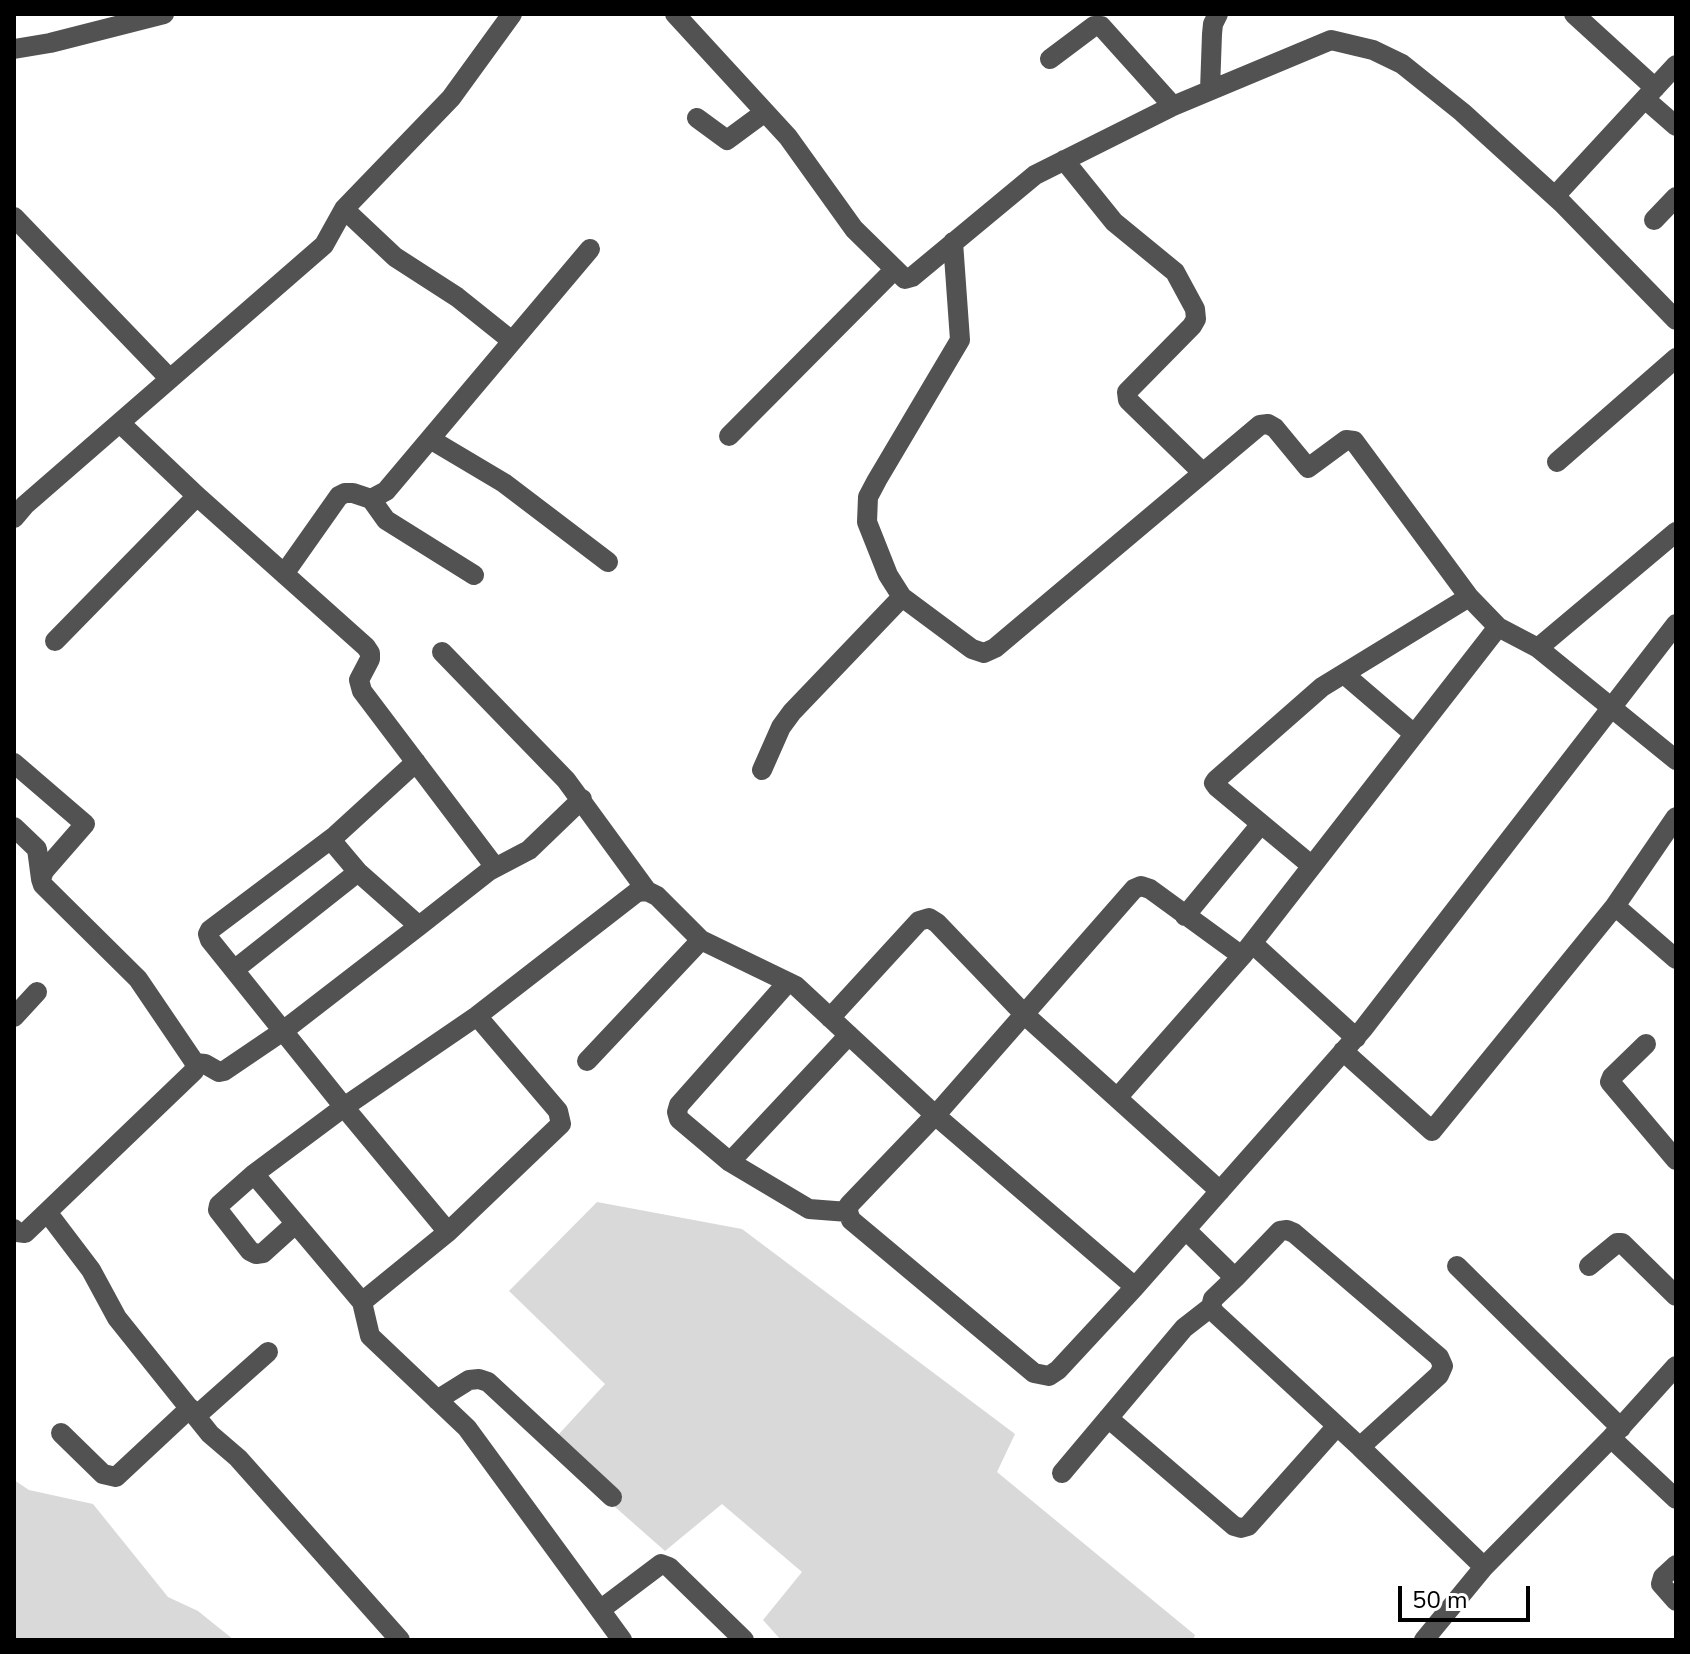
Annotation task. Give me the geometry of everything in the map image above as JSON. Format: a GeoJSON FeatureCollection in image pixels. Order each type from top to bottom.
{"type":"FeatureCollection","features":[{"type":"Feature","properties":{"kind":"street"},"geometry":{"type":"LineString","coordinates":[[14,49],[164,14]]}},
{"type":"Feature","properties":{"kind":"street"},"geometry":{"type":"LineString","coordinates":[[14,518],[25,505],[324,245],[344,209],[451,98],[512,14]]}},
{"type":"Feature","properties":{"kind":"street"},"geometry":{"type":"LineString","coordinates":[[675,14],[788,137],[854,229],[908,279],[1035,175],[1173,106],[1331,40],[1373,50],[1402,64],[1462,112],[1555,196],[1676,320]]}},
{"type":"Feature","properties":{"kind":"street"},"geometry":{"type":"LineString","coordinates":[[1210,90],[1213,24],[1218,14]]}},
{"type":"Feature","properties":{"kind":"street"},"geometry":{"type":"LineString","coordinates":[[1574,14],[1676,126]]}},
{"type":"Feature","properties":{"kind":"street"},"geometry":{"type":"LineString","coordinates":[[1050,59],[1094,26],[1101,26],[1173,106]]}},
{"type":"Feature","properties":{"kind":"street"},"geometry":{"type":"LineString","coordinates":[[1555,196],[1676,65]]}},
{"type":"Feature","properties":{"kind":"street"},"geometry":{"type":"LineString","coordinates":[[697,118],[727,140],[765,112]]}},
{"type":"Feature","properties":{"kind":"street"},"geometry":{"type":"LineString","coordinates":[[1064,160],[1114,222],[1175,272],[1195,309],[1196,319],[1192,326],[1127,392],[1128,400],[1203,473]]}},
{"type":"Feature","properties":{"kind":"street"},"geometry":{"type":"LineString","coordinates":[[1654,220],[1676,197]]}},
{"type":"Feature","properties":{"kind":"street"},"geometry":{"type":"LineString","coordinates":[[344,209],[395,257],[457,297],[512,341]]}},
{"type":"Feature","properties":{"kind":"street"},"geometry":{"type":"LineString","coordinates":[[14,217],[170,379]]}},
{"type":"Feature","properties":{"kind":"street"},"geometry":{"type":"LineString","coordinates":[[953,242],[960,340],[868,497],[867,522],[888,575],[902,597],[972,649],[984,653],[995,648],[1260,425],[1268,424],[1275,428],[1308,468],[1346,440],[1354,441],[1469,597],[1498,627],[1538,648],[1676,760]]}},
{"type":"Feature","properties":{"kind":"street"},"geometry":{"type":"LineString","coordinates":[[371,499],[386,491],[590,249]]}},
{"type":"Feature","properties":{"kind":"street"},"geometry":{"type":"LineString","coordinates":[[729,436],[895,269]]}},
{"type":"Feature","properties":{"kind":"street"},"geometry":{"type":"LineString","coordinates":[[1557,462],[1676,358]]}},
{"type":"Feature","properties":{"kind":"street"},"geometry":{"type":"LineString","coordinates":[[120,423],[370,653],[359,686],[489,855],[492,863],[489,871]]}},
{"type":"Feature","properties":{"kind":"street"},"geometry":{"type":"LineString","coordinates":[[430,439],[504,483],[608,562]]}},
{"type":"Feature","properties":{"kind":"street"},"geometry":{"type":"LineString","coordinates":[[284,574],[339,496],[353,493],[371,499],[386,520],[474,575]]}},
{"type":"Feature","properties":{"kind":"street"},"geometry":{"type":"LineString","coordinates":[[55,641],[197,496]]}},
{"type":"Feature","properties":{"kind":"street"},"geometry":{"type":"LineString","coordinates":[[1538,648],[1676,532]]}},
{"type":"Feature","properties":{"kind":"street"},"geometry":{"type":"LineString","coordinates":[[762,770],[781,727],[792,712],[902,597]]}},
{"type":"Feature","properties":{"kind":"street"},"geometry":{"type":"LineString","coordinates":[[1312,866],[1214,783],[1322,687],[1469,597]]}},
{"type":"Feature","properties":{"kind":"street"},"geometry":{"type":"LineString","coordinates":[[1676,624],[1349,1045],[1058,1370],[1049,1376],[1034,1373],[851,1220],[849,1205],[935,1115],[1134,889],[1141,886],[1150,889],[1185,916],[1247,949],[1349,1045],[1432,1131],[1615,906],[1676,817]]}},
{"type":"Feature","properties":{"kind":"street"},"geometry":{"type":"LineString","coordinates":[[1117,1098],[1247,949],[1498,627]]}},
{"type":"Feature","properties":{"kind":"street"},"geometry":{"type":"LineString","coordinates":[[442,652],[582,799],[647,891],[657,896],[701,940],[796,986],[935,1115],[1135,1287]]}},
{"type":"Feature","properties":{"kind":"street"},"geometry":{"type":"LineString","coordinates":[[1344,674],[1414,734]]}},
{"type":"Feature","properties":{"kind":"street"},"geometry":{"type":"LineString","coordinates":[[416,762],[331,840],[210,930],[210,940],[448,1232]]}},
{"type":"Feature","properties":{"kind":"street"},"geometry":{"type":"LineString","coordinates":[[14,763],[85,824],[44,871],[41,879]]}},
{"type":"Feature","properties":{"kind":"street"},"geometry":{"type":"LineString","coordinates":[[195,1063],[224,1071],[283,1031],[489,871],[529,850],[582,799]]}},
{"type":"Feature","properties":{"kind":"street"},"geometry":{"type":"LineString","coordinates":[[1185,916],[1261,824]]}},
{"type":"Feature","properties":{"kind":"street"},"geometry":{"type":"LineString","coordinates":[[14,827],[37,849],[43,885],[138,979],[195,1063],[194,1071],[25,1233],[15,1232]]}},
{"type":"Feature","properties":{"kind":"street"},"geometry":{"type":"LineString","coordinates":[[331,840],[358,872],[419,926]]}},
{"type":"Feature","properties":{"kind":"street"},"geometry":{"type":"LineString","coordinates":[[234,970],[358,872]]}},
{"type":"Feature","properties":{"kind":"street"},"geometry":{"type":"LineString","coordinates":[[294,1225],[263,1253],[250,1251],[218,1210],[219,1205],[254,1174],[344,1107],[477,1016],[637,892],[647,891]]}},
{"type":"Feature","properties":{"kind":"street"},"geometry":{"type":"LineString","coordinates":[[1615,906],[1676,959]]}},
{"type":"Feature","properties":{"kind":"street"},"geometry":{"type":"LineString","coordinates":[[830,1018],[919,921],[929,918],[1025,1015],[1220,1191]]}},
{"type":"Feature","properties":{"kind":"street"},"geometry":{"type":"LineString","coordinates":[[587,1061],[701,940]]}},
{"type":"Feature","properties":{"kind":"street"},"geometry":{"type":"LineString","coordinates":[[788,982],[679,1105],[677,1112],[679,1119],[730,1162],[809,1209],[848,1212]]}},
{"type":"Feature","properties":{"kind":"street"},"geometry":{"type":"LineString","coordinates":[[14,1017],[37,992]]}},
{"type":"Feature","properties":{"kind":"street"},"geometry":{"type":"LineString","coordinates":[[362,1302],[448,1232],[561,1124],[558,1111],[477,1016]]}},
{"type":"Feature","properties":{"kind":"street"},"geometry":{"type":"LineString","coordinates":[[730,1162],[849,1035]]}},
{"type":"Feature","properties":{"kind":"street"},"geometry":{"type":"LineString","coordinates":[[1646,1044],[1610,1082],[1676,1160]]}},
{"type":"Feature","properties":{"kind":"street"},"geometry":{"type":"LineString","coordinates":[[254,1174],[362,1302],[370,1336],[467,1428],[622,1640]]}},
{"type":"Feature","properties":{"kind":"street"},"geometry":{"type":"LineString","coordinates":[[47,1212],[91,1270],[117,1318],[210,1434],[238,1458],[400,1640]]}},
{"type":"Feature","properties":{"kind":"street"},"geometry":{"type":"LineString","coordinates":[[1186,1230],[1235,1278]]}},
{"type":"Feature","properties":{"kind":"street"},"geometry":{"type":"LineString","coordinates":[[1062,1473],[1184,1328],[1211,1307],[1213,1299],[1280,1231],[1287,1230],[1439,1357],[1443,1366],[1439,1375],[1360,1447]]}},
{"type":"Feature","properties":{"kind":"street"},"geometry":{"type":"LineString","coordinates":[[1589,1266],[1617,1243],[1622,1243],[1676,1296]]}},
{"type":"Feature","properties":{"kind":"street"},"geometry":{"type":"LineString","coordinates":[[1457,1266],[1676,1499]]}},
{"type":"Feature","properties":{"kind":"street"},"geometry":{"type":"LineString","coordinates":[[1211,1307],[1484,1567]]}},
{"type":"Feature","properties":{"kind":"street"},"geometry":{"type":"LineString","coordinates":[[61,1433],[103,1474],[116,1477],[268,1352]]}},
{"type":"Feature","properties":{"kind":"street"},"geometry":{"type":"LineString","coordinates":[[1424,1640],[1484,1567],[1616,1433],[1676,1366]]}},
{"type":"Feature","properties":{"kind":"street"},"geometry":{"type":"LineString","coordinates":[[437,1400],[469,1380],[488,1382],[612,1497]]}},
{"type":"Feature","properties":{"kind":"street"},"geometry":{"type":"LineString","coordinates":[[1108,1418],[1234,1526],[1241,1528],[1248,1526],[1337,1426]]}},
{"type":"Feature","properties":{"kind":"street"},"geometry":{"type":"LineString","coordinates":[[600,1610],[661,1564],[669,1567],[744,1640]]}},
{"type":"Feature","properties":{"kind":"street"},"geometry":{"type":"LineString","coordinates":[[1676,1565],[1663,1577],[1661,1584],[1676,1601]]}},
{"type":"Feature","properties":{"kind":"shaded area"},"geometry":{"type":"Polygon","coordinates":[[[597,1202],[742,1229],[1015,1434],[997,1472],[1195,1635],[1193,1640],[781,1640],[763,1620],[802,1572],[722,1504],[665,1551],[547,1447],[605,1384],[509,1291],[597,1202]]]}},
{"type":"Feature","properties":{"kind":"shaded area"},"geometry":{"type":"Polygon","coordinates":[[[14,1480],[29,1490],[93,1504],[168,1597],[198,1611],[234,1640],[14,1640],[14,1480]]]}}]}
